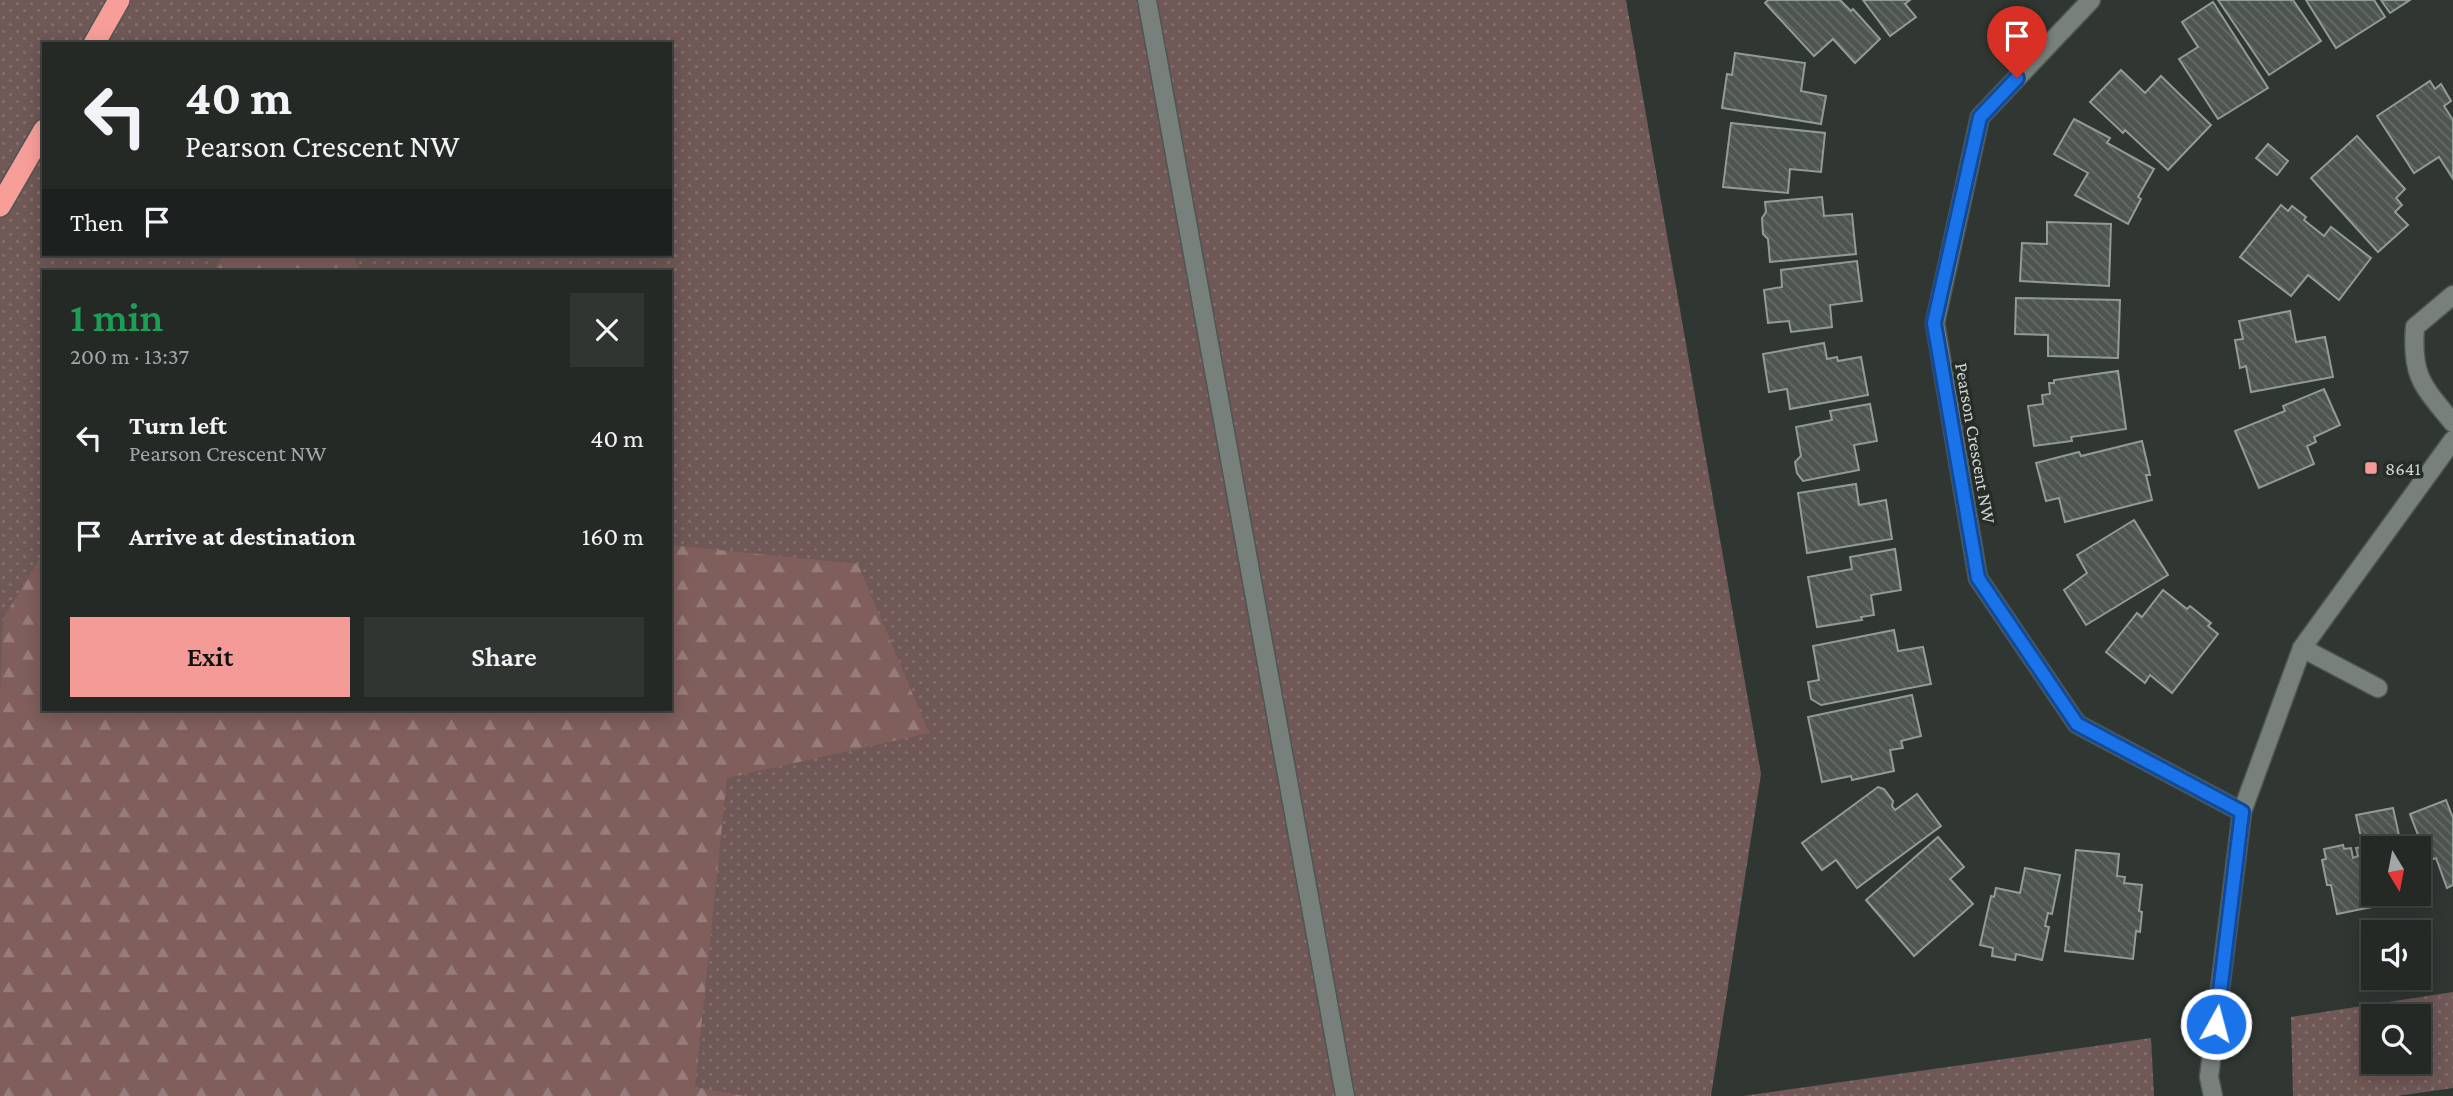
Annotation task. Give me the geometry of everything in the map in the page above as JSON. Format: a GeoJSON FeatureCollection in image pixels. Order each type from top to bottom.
{"type":"FeatureCollection","features":[{"type":"Feature","properties":{"kind":"highway"},"geometry":{"type":"LineString","coordinates":[[95,42],[119,0]]}},
{"type":"Feature","properties":{"kind":"highway"},"geometry":{"type":"LineString","coordinates":[[0,206],[42,133]]}},
{"type":"Feature","properties":{"kind":"street"},"geometry":{"type":"LineString","coordinates":[[1147,0],[1345,1096]]}},
{"type":"Feature","properties":{"kind":"street","name":"Pearson Crescent NW"},"geometry":{"type":"LineString","coordinates":[[2091,0],[1980,117],[1934,323],[1978,578],[2077,724],[2242,812]]}},
{"type":"Feature","properties":{"kind":"street"},"geometry":{"type":"LineString","coordinates":[[2453,295],[2415,327],[2413,354],[2422,385],[2453,423]]}},
{"type":"Feature","properties":{"kind":"street"},"geometry":{"type":"LineString","coordinates":[[2213,1096],[2209,1077],[2242,812],[2302,648],[2453,440]]}},
{"type":"Feature","properties":{"kind":"street"},"geometry":{"type":"LineString","coordinates":[[2302,648],[2378,688]]}},
{"type":"Feature","properties":{"kind":"shaded area"},"geometry":{"type":"Polygon","coordinates":[[[0,0],[1626,0],[1761,774],[1711,1096],[0,1096],[0,0]]]}},
{"type":"Feature","properties":{"kind":"shaded area"},"geometry":{"type":"Polygon","coordinates":[[[2453,992],[2453,1088],[2397,1096],[2293,1096],[2291,1017],[2361,1006],[2361,1074],[2431,1074],[2431,1004],[2375,1004],[2453,992]]]}},
{"type":"Feature","properties":{"kind":"shaded area"},"geometry":{"type":"Polygon","coordinates":[[[2151,1038],[2154,1096],[1743,1096],[2151,1038]]]}},
{"type":"Feature","properties":{"kind":"green space"},"geometry":{"type":"Polygon","coordinates":[[[223,256],[352,256],[360,270],[214,270],[223,256]]]}},
{"type":"Feature","properties":{"kind":"green space"},"geometry":{"type":"Polygon","coordinates":[[[672,545],[858,564],[929,733],[727,778],[695,1087],[744,1096],[0,1096],[0,696],[3,619],[42,554],[42,711],[672,711],[672,545]]]}},
{"type":"Feature","properties":{"kind":"building"},"geometry":{"type":"Polygon","coordinates":[[[1768,0],[1840,0],[1851,11],[1853,9],[1880,39],[1855,63],[1833,39],[1814,56],[1765,3],[1768,0]]]}},
{"type":"Feature","properties":{"kind":"building"},"geometry":{"type":"Polygon","coordinates":[[[1863,0],[1910,0],[1905,4],[1916,17],[1890,36],[1863,0]]]}},
{"type":"Feature","properties":{"kind":"building"},"geometry":{"type":"Polygon","coordinates":[[[2218,0],[2293,0],[2321,41],[2269,75],[2218,0]]]}},
{"type":"Feature","properties":{"kind":"building"},"geometry":{"type":"Polygon","coordinates":[[[2306,0],[2374,0],[2385,17],[2336,48],[2306,0]]]}},
{"type":"Feature","properties":{"kind":"building"},"geometry":{"type":"Polygon","coordinates":[[[2381,0],[2410,0],[2390,13],[2381,0]]]}},
{"type":"Feature","properties":{"kind":"building"},"geometry":{"type":"Polygon","coordinates":[[[2213,2],[2268,88],[2218,119],[2179,59],[2198,47],[2182,22],[2213,2]]]}},
{"type":"Feature","properties":{"kind":"building"},"geometry":{"type":"Polygon","coordinates":[[[1735,53],[1805,63],[1801,91],[1826,96],[1821,124],[1722,108],[1727,74],[1732,75],[1735,53]]]}},
{"type":"Feature","properties":{"kind":"building"},"geometry":{"type":"Polygon","coordinates":[[[2121,70],[2145,93],[2161,76],[2211,125],[2168,170],[2090,102],[2121,70]]]}},
{"type":"Feature","properties":{"kind":"building"},"geometry":{"type":"Polygon","coordinates":[[[2430,81],[2435,89],[2441,84],[2451,101],[2444,106],[2453,120],[2453,179],[2439,157],[2414,173],[2377,116],[2430,81]]]}},
{"type":"Feature","properties":{"kind":"building"},"geometry":{"type":"Polygon","coordinates":[[[2074,119],[2110,138],[2107,143],[2154,169],[2138,197],[2141,199],[2128,224],[2075,195],[2088,173],[2054,154],[2074,119]]]}},
{"type":"Feature","properties":{"kind":"building"},"geometry":{"type":"Polygon","coordinates":[[[1731,123],[1825,133],[1821,172],[1790,169],[1788,193],[1723,187],[1731,123]]]}},
{"type":"Feature","properties":{"kind":"building"},"geometry":{"type":"Polygon","coordinates":[[[2357,136],[2405,189],[2396,198],[2402,205],[2395,212],[2408,225],[2378,252],[2311,178],[2357,136]]]}},
{"type":"Feature","properties":{"kind":"building"},"geometry":{"type":"Polygon","coordinates":[[[2268,144],[2288,161],[2277,175],[2256,158],[2268,144]]]}},
{"type":"Feature","properties":{"kind":"building"},"geometry":{"type":"Polygon","coordinates":[[[1822,197],[1824,216],[1852,214],[1856,254],[1770,262],[1768,239],[1763,234],[1765,202],[1822,197]]]}},
{"type":"Feature","properties":{"kind":"building"},"geometry":{"type":"Polygon","coordinates":[[[2281,205],[2288,211],[2292,206],[2324,236],[2331,227],[2371,258],[2339,300],[2308,275],[2291,296],[2240,257],[2281,205]]]}},
{"type":"Feature","properties":{"kind":"building"},"geometry":{"type":"Polygon","coordinates":[[[2047,222],[2111,224],[2109,286],[2020,281],[2022,243],[2047,244],[2047,222]]]}},
{"type":"Feature","properties":{"kind":"building"},"geometry":{"type":"Polygon","coordinates":[[[1857,261],[1862,301],[1830,305],[1832,327],[1791,332],[1789,321],[1768,323],[1764,290],[1782,287],[1781,270],[1857,261]]]}},
{"type":"Feature","properties":{"kind":"building"},"geometry":{"type":"Polygon","coordinates":[[[2016,298],[2120,300],[2118,358],[2048,356],[2048,335],[2015,334],[2016,298]]]}},
{"type":"Feature","properties":{"kind":"building"},"geometry":{"type":"Polygon","coordinates":[[[2290,311],[2296,342],[2325,337],[2333,377],[2251,392],[2246,366],[2240,368],[2235,340],[2243,339],[2239,321],[2290,311]]]}},
{"type":"Feature","properties":{"kind":"building"},"geometry":{"type":"Polygon","coordinates":[[[1824,343],[1827,359],[1837,357],[1838,361],[1861,357],[1868,395],[1790,409],[1787,389],[1769,392],[1763,354],[1824,343]]]}},
{"type":"Feature","properties":{"kind":"building"},"geometry":{"type":"Polygon","coordinates":[[[2118,371],[2126,429],[2071,437],[2072,441],[2034,446],[2028,406],[2043,404],[2042,395],[2050,394],[2049,383],[2118,371]]]}},
{"type":"Feature","properties":{"kind":"building"},"geometry":{"type":"Polygon","coordinates":[[[2324,389],[2340,425],[2314,437],[2316,442],[2307,446],[2314,464],[2259,488],[2235,431],[2285,411],[2283,406],[2324,389]]]}},
{"type":"Feature","properties":{"kind":"building"},"geometry":{"type":"Polygon","coordinates":[[[1870,404],[1877,441],[1854,445],[1859,470],[1803,481],[1797,473],[1795,462],[1801,456],[1796,427],[1832,420],[1830,411],[1870,404]]]}},
{"type":"Feature","properties":{"kind":"building"},"geometry":{"type":"Polygon","coordinates":[[[2142,441],[2150,475],[2146,475],[2152,500],[2065,522],[2059,498],[2046,501],[2036,463],[2079,452],[2081,456],[2142,441]]]}},
{"type":"Feature","properties":{"kind":"building"},"geometry":{"type":"Polygon","coordinates":[[[1856,484],[1859,505],[1886,500],[1892,539],[1807,553],[1798,493],[1856,484]]]}},
{"type":"Feature","properties":{"kind":"building"},"geometry":{"type":"Polygon","coordinates":[[[2134,520],[2168,575],[2086,625],[2064,590],[2087,573],[2077,555],[2134,520]]]}},
{"type":"Feature","properties":{"kind":"building"},"geometry":{"type":"Polygon","coordinates":[[[1895,549],[1901,590],[1871,595],[1874,615],[1861,617],[1862,620],[1817,627],[1808,577],[1852,569],[1850,557],[1895,549]]]}},
{"type":"Feature","properties":{"kind":"building"},"geometry":{"type":"Polygon","coordinates":[[[2163,590],[2187,609],[2190,606],[2211,623],[2208,626],[2218,634],[2172,693],[2150,675],[2145,683],[2106,652],[2137,613],[2142,617],[2163,590]]]}},
{"type":"Feature","properties":{"kind":"building"},"geometry":{"type":"Polygon","coordinates":[[[1894,630],[1898,651],[1923,647],[1931,684],[1821,705],[1811,699],[1808,682],[1819,680],[1813,646],[1894,630]]]}},
{"type":"Feature","properties":{"kind":"building"},"geometry":{"type":"Polygon","coordinates":[[[1912,695],[1921,736],[1901,741],[1903,748],[1890,750],[1894,771],[1852,780],[1851,776],[1822,782],[1808,717],[1912,695]]]}},
{"type":"Feature","properties":{"kind":"building"},"geometry":{"type":"Polygon","coordinates":[[[1878,787],[1884,789],[1893,801],[1895,810],[1917,794],[1941,826],[1857,888],[1836,860],[1822,870],[1802,843],[1878,787]]]}},
{"type":"Feature","properties":{"kind":"building"},"geometry":{"type":"Polygon","coordinates":[[[2446,800],[2453,818],[2453,885],[2447,888],[2436,858],[2431,860],[2431,836],[2418,836],[2410,814],[2446,800]]]}},
{"type":"Feature","properties":{"kind":"building"},"geometry":{"type":"Polygon","coordinates":[[[2393,808],[2399,836],[2361,838],[2356,815],[2393,808]]]}},
{"type":"Feature","properties":{"kind":"building"},"geometry":{"type":"Polygon","coordinates":[[[1938,837],[1964,867],[1950,879],[1973,904],[1914,956],[1866,900],[1938,837]]]}},
{"type":"Feature","properties":{"kind":"building"},"geometry":{"type":"Polygon","coordinates":[[[2343,845],[2344,849],[2351,848],[2353,858],[2358,856],[2356,848],[2361,847],[2361,906],[2377,906],[2337,914],[2322,860],[2326,859],[2324,849],[2343,845]]]}},
{"type":"Feature","properties":{"kind":"building"},"geometry":{"type":"Polygon","coordinates":[[[2076,850],[2119,854],[2117,876],[2125,877],[2124,883],[2142,885],[2140,932],[2136,931],[2133,959],[2065,951],[2076,850]]]}},
{"type":"Feature","properties":{"kind":"building"},"geometry":{"type":"Polygon","coordinates":[[[2025,868],[2060,875],[2052,914],[2048,913],[2045,926],[2049,927],[2042,960],[2016,954],[2015,960],[1992,956],[1993,948],[1980,945],[1991,896],[1994,897],[1996,888],[2020,893],[2025,868]]]}},
{"type":"Feature","properties":{"kind":"place","name":"8641"},"geometry":{"type":"Point","coordinates":[2371,468]}},
{"type":"Feature","properties":{"kind":"route"},"geometry":{"type":"LineString","coordinates":[[2017,78],[1980,117],[1934,323],[1978,578],[2077,724],[2242,812],[2216,1024]]}}]}
